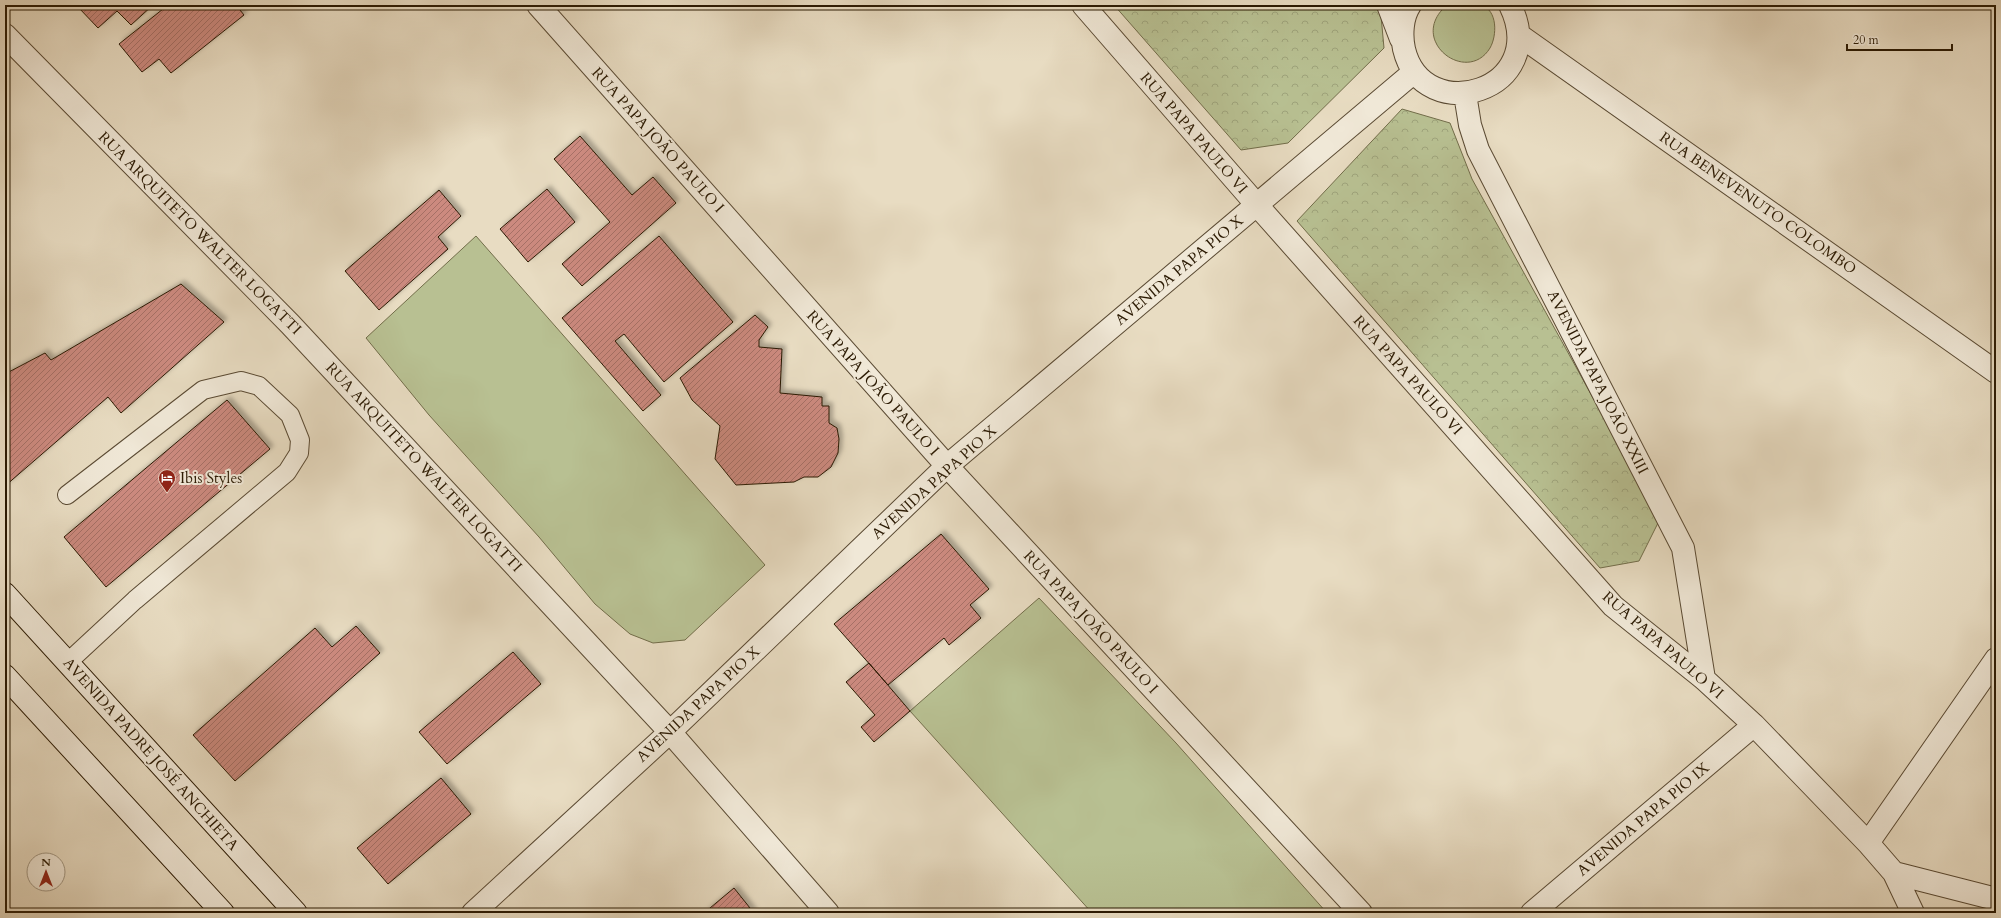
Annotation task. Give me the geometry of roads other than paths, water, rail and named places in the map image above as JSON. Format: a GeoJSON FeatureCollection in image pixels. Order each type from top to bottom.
{"type":"FeatureCollection","features":[{"type":"Feature","properties":{"kind":"street","name":"RUA PAPA JOÃO PAULO I"},"geometry":{"type":"LineString","coordinates":[[538,5],[947,466],[1361,913]]}},
{"type":"Feature","properties":{"kind":"street","name":"RUA PAPA PAULO VI"},"geometry":{"type":"LineString","coordinates":[[1083,5],[1256,204],[1613,606],[1704,679],[1754,725]]}},
{"type":"Feature","properties":{"kind":"street"},"geometry":{"type":"LineString","coordinates":[[1388,5],[1406,57],[1414,72],[1429,84],[1446,92],[1465,94],[1482,90],[1497,81],[1509,68],[1517,52],[1520,35],[1517,18],[1510,5]]}},
{"type":"Feature","properties":{"kind":"street"},"geometry":{"type":"LineString","coordinates":[[1402,42],[1403,24],[1410,5]]}},
{"type":"Feature","properties":{"kind":"street","name":"RUA ARQUITETO WALTER LOGATTI"},"geometry":{"type":"LineString","coordinates":[[5,35],[290,324],[670,732],[828,913]]}},
{"type":"Feature","properties":{"kind":"street","name":"RUA BENEVENUTO COLOMBO"},"geometry":{"type":"LineString","coordinates":[[1520,35],[1996,372]]}},
{"type":"Feature","properties":{"kind":"street","name":"AVENIDA PAPA PIO X"},"geometry":{"type":"LineString","coordinates":[[473,913],[670,732],[947,466],[1414,72]]}},
{"type":"Feature","properties":{"kind":"street","name":"AVENIDA PAPA JOÃO XXIII"},"geometry":{"type":"LineString","coordinates":[[1465,94],[1470,125],[1478,150],[1683,548],[1704,679]]}},
{"type":"Feature","properties":{"kind":"street","name":"AVENIDA PADRE JOSÉ ANCHIETA"},"geometry":{"type":"LineString","coordinates":[[5,594],[296,913]]}},
{"type":"Feature","properties":{"kind":"street"},"geometry":{"type":"LineString","coordinates":[[1868,843],[1996,659]]}},
{"type":"Feature","properties":{"kind":"street"},"geometry":{"type":"LineString","coordinates":[[5,676],[223,913]]}},
{"type":"Feature","properties":{"kind":"street"},"geometry":{"type":"LineString","coordinates":[[1754,725],[1868,843],[1894,873],[1913,913]]}},
{"type":"Feature","properties":{"kind":"street","name":"AVENIDA PAPA PIO IX"},"geometry":{"type":"LineString","coordinates":[[1532,913],[1754,725]]}},
{"type":"Feature","properties":{"kind":"street"},"geometry":{"type":"LineString","coordinates":[[1894,873],[1996,899]]}},
{"type":"Feature","properties":{"kind":"lane"},"geometry":{"type":"LineString","coordinates":[[67,495],[203,390],[241,381],[259,386],[290,415],[300,440],[299,453],[287,472],[135,600],[68,662]]}},
{"type":"Feature","properties":{"kind":"place","name":"Ibis Styles"},"geometry":{"type":"Point","coordinates":[167,493]}}]}
